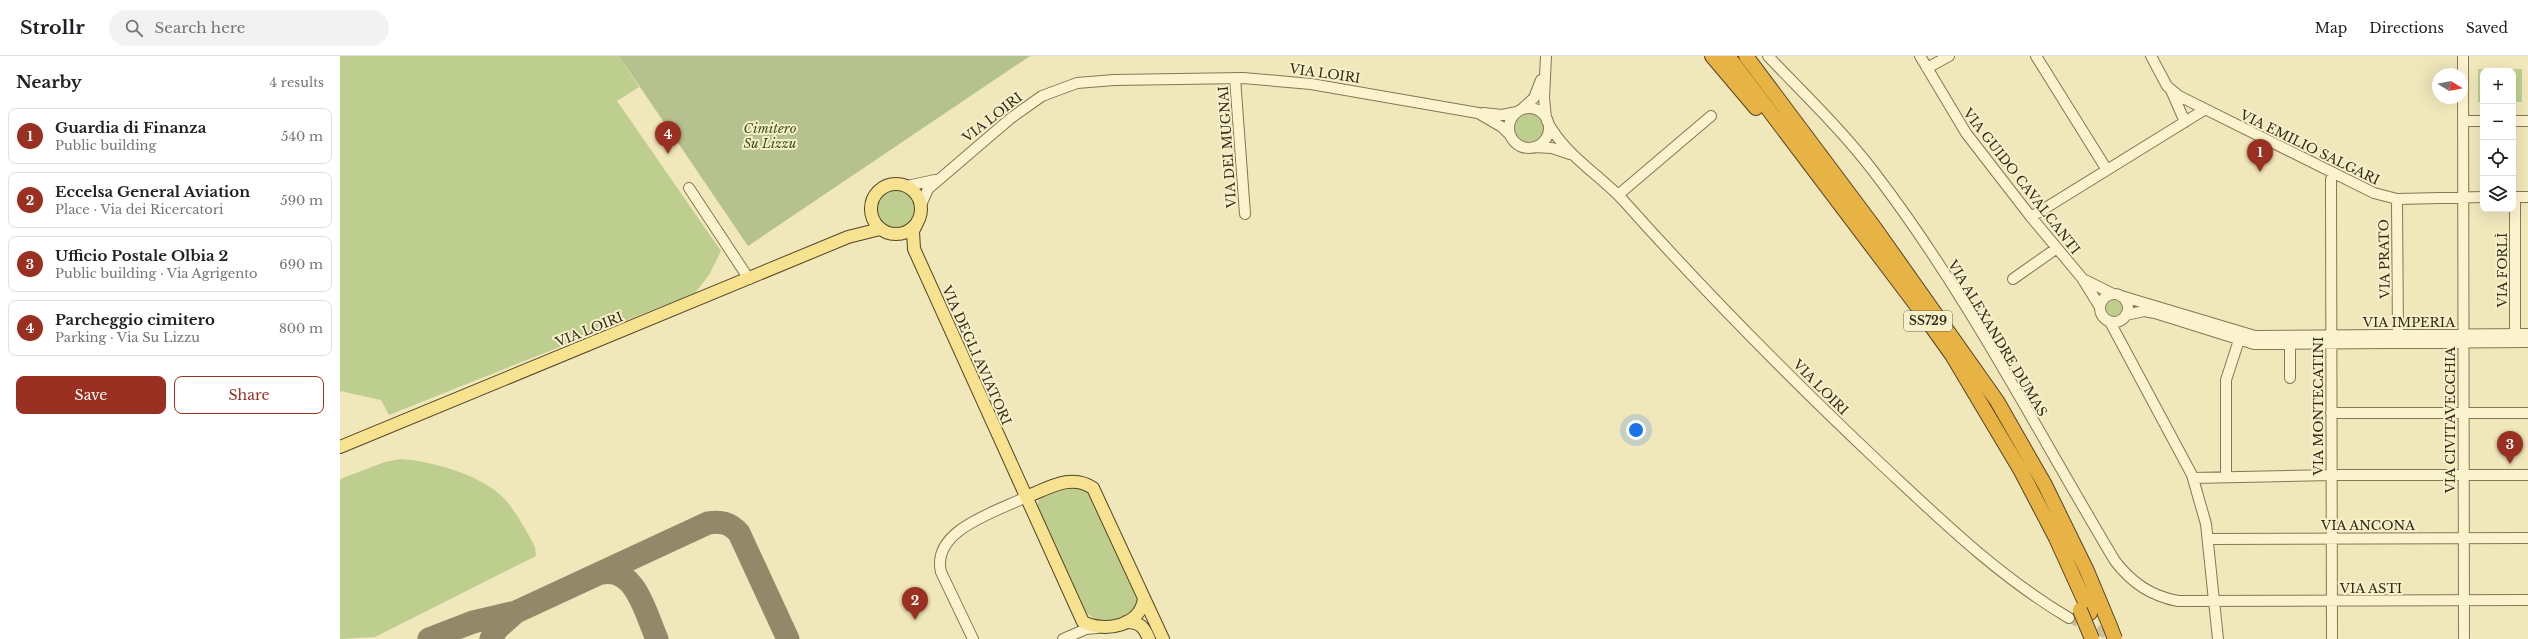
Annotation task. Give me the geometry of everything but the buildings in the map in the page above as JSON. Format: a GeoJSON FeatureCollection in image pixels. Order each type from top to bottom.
{"type":"FeatureCollection","features":[{"type":"Feature","properties":{"kind":"highway"},"geometry":{"type":"LineString","coordinates":[[1712,56],[1822,181]]}},
{"type":"Feature","properties":{"kind":"highway","name":"SS729"},"geometry":{"type":"LineString","coordinates":[[1728,56],[1920,310],[1952,355],[2022,470],[2056,538],[2079,614],[2100,639]]}},
{"type":"Feature","properties":{"kind":"highway","name":"SS729"},"geometry":{"type":"LineString","coordinates":[[1746,56],[1874,227],[1997,401],[2045,485],[2115,633]]}},
{"type":"Feature","properties":{"kind":"highway"},"geometry":{"type":"LineString","coordinates":[[2079,614],[2092,639]]}},
{"type":"Feature","properties":{"kind":"main road"},"geometry":{"type":"LineString","coordinates":[[880,229],[871,215],[872,201],[880,189],[888,184],[907,186],[916,194],[921,205],[917,223],[912,228],[898,234]]}},
{"type":"Feature","properties":{"kind":"main road"},"geometry":{"type":"LineString","coordinates":[[848,237],[871,215]]}},
{"type":"Feature","properties":{"kind":"main road","name":"VIA DEGLI AVIATORI"},"geometry":{"type":"LineString","coordinates":[[917,223],[914,231],[914,249],[1026,497],[1083,622],[1101,628]]}},
{"type":"Feature","properties":{"kind":"main road"},"geometry":{"type":"LineString","coordinates":[[848,237],[880,229],[898,234],[914,249]]}},
{"type":"Feature","properties":{"kind":"main road","name":"VIA LOIRI"},"geometry":{"type":"LineString","coordinates":[[340,447],[848,237]]}},
{"type":"Feature","properties":{"kind":"main road"},"geometry":{"type":"LineString","coordinates":[[1026,497],[1070,480],[1079,480],[1093,488],[1163,639]]}},
{"type":"Feature","properties":{"kind":"main road"},"geometry":{"type":"LineString","coordinates":[[1126,622],[1140,612],[1144,598]]}},
{"type":"Feature","properties":{"kind":"main road"},"geometry":{"type":"LineString","coordinates":[[1101,628],[1126,622],[1135,622],[1143,626],[1149,639]]}},
{"type":"Feature","properties":{"kind":"street"},"geometry":{"type":"LineString","coordinates":[[1544,69],[1548,133],[1545,139],[1534,147],[1520,146],[1511,136],[1510,123],[1519,111],[1534,98],[1544,69],[1546,56]]}},
{"type":"Feature","properties":{"kind":"street","name":"VIA ALEXANDRE DUMAS"},"geometry":{"type":"LineString","coordinates":[[1768,56],[1838,128],[1874,172],[1913,228],[1990,347],[2115,561],[2127,576],[2140,586],[2166,599],[2214,602]]}},
{"type":"Feature","properties":{"kind":"street","name":"VIA GUIDO CAVALCANTI"},"geometry":{"type":"LineString","coordinates":[[1920,56],[1966,133],[2031,218],[2082,278],[2100,307]]}},
{"type":"Feature","properties":{"kind":"street"},"geometry":{"type":"LineString","coordinates":[[1927,68],[1949,56]]}},
{"type":"Feature","properties":{"kind":"street"},"geometry":{"type":"LineString","coordinates":[[2036,56],[2107,170]]}},
{"type":"Feature","properties":{"kind":"street","name":"VIA EMILIO SALGARI"},"geometry":{"type":"LineString","coordinates":[[2151,56],[2171,90],[2185,122]]}},
{"type":"Feature","properties":{"kind":"street","name":"VIA CIVITAVECCHIA"},"geometry":{"type":"LineString","coordinates":[[2463,56],[2462,412],[2464,639]]}},
{"type":"Feature","properties":{"kind":"street","name":"VIA LOIRI"},"geometry":{"type":"LineString","coordinates":[[921,205],[923,195],[941,177],[1011,118],[1042,96],[1060,88],[1077,83],[1114,80],[1235,78],[1311,84],[1478,113],[1495,122],[1511,136]]}},
{"type":"Feature","properties":{"kind":"street","name":"VIA DEI MUGNAI"},"geometry":{"type":"LineString","coordinates":[[1235,78],[1245,214]]}},
{"type":"Feature","properties":{"kind":"street","name":"VIA EMILIO SALGARI"},"geometry":{"type":"LineString","coordinates":[[2171,90],[2204,110],[2374,193],[2397,199],[2480,197]]}},
{"type":"Feature","properties":{"kind":"street"},"geometry":{"type":"LineString","coordinates":[[1478,113],[1502,115],[1534,109],[1547,119]]}},
{"type":"Feature","properties":{"kind":"street"},"geometry":{"type":"LineString","coordinates":[[2031,218],[2204,110]]}},
{"type":"Feature","properties":{"kind":"street"},"geometry":{"type":"LineString","coordinates":[[1618,195],[1711,116]]}},
{"type":"Feature","properties":{"kind":"street","name":"VIA LOIRI"},"geometry":{"type":"LineString","coordinates":[[1547,119],[1555,136],[1572,155],[1618,195],[1667,249],[1815,402],[1937,516],[1988,561],[2079,614]]}},
{"type":"Feature","properties":{"kind":"street"},"geometry":{"type":"LineString","coordinates":[[2463,121],[2480,121]]}},
{"type":"Feature","properties":{"kind":"street"},"geometry":{"type":"LineString","coordinates":[[2516,121],[2528,121]]}},
{"type":"Feature","properties":{"kind":"street","name":"VIA LOIRI"},"geometry":{"type":"LineString","coordinates":[[1534,147],[1552,148],[1572,155]]}},
{"type":"Feature","properties":{"kind":"street","name":"VIA MONTECATINI"},"geometry":{"type":"LineString","coordinates":[[2332,639],[2331,180],[2333,173]]}},
{"type":"Feature","properties":{"kind":"street","name":"VIA LOIRI"},"geometry":{"type":"LineString","coordinates":[[907,186],[929,183],[941,177]]}},
{"type":"Feature","properties":{"kind":"street"},"geometry":{"type":"LineString","coordinates":[[689,188],[749,279]]}},
{"type":"Feature","properties":{"kind":"street"},"geometry":{"type":"LineString","coordinates":[[2516,197],[2528,197]]}},
{"type":"Feature","properties":{"kind":"street","name":"VIA PRATO"},"geometry":{"type":"LineString","coordinates":[[2397,199],[2398,339]]}},
{"type":"Feature","properties":{"kind":"street","name":"VIA FORLÌ"},"geometry":{"type":"LineString","coordinates":[[2514,212],[2515,338]]}},
{"type":"Feature","properties":{"kind":"street"},"geometry":{"type":"LineString","coordinates":[[2013,279],[2057,248]]}},
{"type":"Feature","properties":{"kind":"street","name":"VIA GUIDO CAVALCANTI"},"geometry":{"type":"LineString","coordinates":[[2082,278],[2117,295]]}},
{"type":"Feature","properties":{"kind":"street"},"geometry":{"type":"LineString","coordinates":[[2124,352],[2120,327],[2125,317],[2127,302],[2117,295],[2106,297],[2100,307],[2103,316],[2110,322],[2124,352],[2193,478],[2208,539],[2218,639]]}},
{"type":"Feature","properties":{"kind":"street","name":"VIA IMPERIA"},"geometry":{"type":"LineString","coordinates":[[2117,295],[2255,336],[2290,339],[2462,340],[2515,338],[2528,334]]}},
{"type":"Feature","properties":{"kind":"street","name":"VIA IMPERIA"},"geometry":{"type":"LineString","coordinates":[[2125,317],[2144,311],[2155,313],[2254,344],[2290,339]]}},
{"type":"Feature","properties":{"kind":"street"},"geometry":{"type":"LineString","coordinates":[[2110,322],[2125,317]]}},
{"type":"Feature","properties":{"kind":"street","name":"VIA IMPERIA"},"geometry":{"type":"LineString","coordinates":[[2515,338],[2528,342]]}},
{"type":"Feature","properties":{"kind":"street"},"geometry":{"type":"LineString","coordinates":[[2290,339],[2290,378]]}},
{"type":"Feature","properties":{"kind":"street"},"geometry":{"type":"LineString","coordinates":[[2226,477],[2226,380],[2238,340]]}},
{"type":"Feature","properties":{"kind":"street"},"geometry":{"type":"LineString","coordinates":[[2331,412],[2528,413]]}},
{"type":"Feature","properties":{"kind":"street"},"geometry":{"type":"LineString","coordinates":[[2193,478],[2331,475],[2528,475]]}},
{"type":"Feature","properties":{"kind":"street"},"geometry":{"type":"LineString","coordinates":[[973,639],[941,572],[938,560],[940,552],[952,536],[971,524],[1026,497]]}},
{"type":"Feature","properties":{"kind":"street","name":"VIA ANCONA"},"geometry":{"type":"LineString","coordinates":[[2208,539],[2528,538]]}},
{"type":"Feature","properties":{"kind":"street","name":"VIA ASTI"},"geometry":{"type":"LineString","coordinates":[[2214,602],[2528,600]]}},
{"type":"Feature","properties":{"kind":"street"},"geometry":{"type":"LineString","coordinates":[[1063,639],[1086,629],[1101,628]]}},
{"type":"Feature","properties":{"kind":"green space"},"geometry":{"type":"Polygon","coordinates":[[[340,56],[619,56],[639,87],[617,101],[721,251],[709,275],[695,293],[389,415],[381,400],[340,391],[340,56]]]}},
{"type":"Feature","properties":{"kind":"green space","name":"Cimitero Su Lizzu"},"geometry":{"type":"Polygon","coordinates":[[[619,56],[1030,56],[748,246],[619,56]]]}},
{"type":"Feature","properties":{"kind":"green space"},"geometry":{"type":"Polygon","coordinates":[[[2478,69],[2480,69],[2480,102],[2478,102],[2478,69]]]}},
{"type":"Feature","properties":{"kind":"green space"},"geometry":{"type":"Polygon","coordinates":[[[2516,69],[2522,69],[2522,102],[2516,102],[2516,69]]]}},
{"type":"Feature","properties":{"kind":"green space"},"geometry":{"type":"Polygon","coordinates":[[[1529,112],[1538,115],[1542,119],[1545,128],[1542,137],[1538,141],[1529,144],[1520,141],[1516,137],[1513,128],[1516,119],[1520,115],[1529,112]]]}},
{"type":"Feature","properties":{"kind":"green space"},"geometry":{"type":"Polygon","coordinates":[[[892,189],[900,189],[907,192],[913,198],[916,209],[913,220],[907,226],[900,229],[892,229],[885,226],[879,220],[876,213],[876,205],[879,198],[885,192],[892,189]]]}},
{"type":"Feature","properties":{"kind":"green space"},"geometry":{"type":"Polygon","coordinates":[[[2114,300],[2120,302],[2122,308],[2120,314],[2114,316],[2108,314],[2106,308],[2108,302],[2114,300]]]}},
{"type":"Feature","properties":{"kind":"green space"},"geometry":{"type":"Polygon","coordinates":[[[400,459],[428,463],[458,472],[487,485],[499,493],[508,503],[526,530],[535,547],[536,556],[375,637],[340,639],[340,479],[385,462],[400,459]]]}},
{"type":"Feature","properties":{"kind":"green space"},"geometry":{"type":"Polygon","coordinates":[[[1067,486],[1076,486],[1089,492],[1138,599],[1139,604],[1134,610],[1128,615],[1114,621],[1100,621],[1086,612],[1037,505],[1040,497],[1067,486]]]}},
{"type":"Feature","properties":{"kind":"taxiway"},"geometry":{"type":"LineString","coordinates":[[429,639],[473,622],[516,612],[708,523],[717,522],[729,525],[739,533],[788,639]]}},
{"type":"Feature","properties":{"kind":"taxiway"},"geometry":{"type":"LineString","coordinates":[[603,573],[614,573],[624,577],[632,585],[644,606],[657,639]]}},
{"type":"Feature","properties":{"kind":"taxiway"},"geometry":{"type":"LineString","coordinates":[[491,639],[497,629],[515,613]]}},
{"type":"Feature","properties":{"kind":"tunnel"},"geometry":{"type":"LineString","coordinates":[[2069,618],[2116,638]]}},
{"type":"Feature","properties":{"kind":"place","name":"Parcheggio cimitero"},"geometry":{"type":"Point","coordinates":[668,154]}},
{"type":"Feature","properties":{"kind":"place","name":"Guardia di Finanza"},"geometry":{"type":"Point","coordinates":[2260,172]}},
{"type":"Feature","properties":{"kind":"place","name":"Ufficio Postale Olbia 2"},"geometry":{"type":"Point","coordinates":[2510,464]}},
{"type":"Feature","properties":{"kind":"place","name":"Eccelsa General Aviation"},"geometry":{"type":"Point","coordinates":[915,620]}}]}
